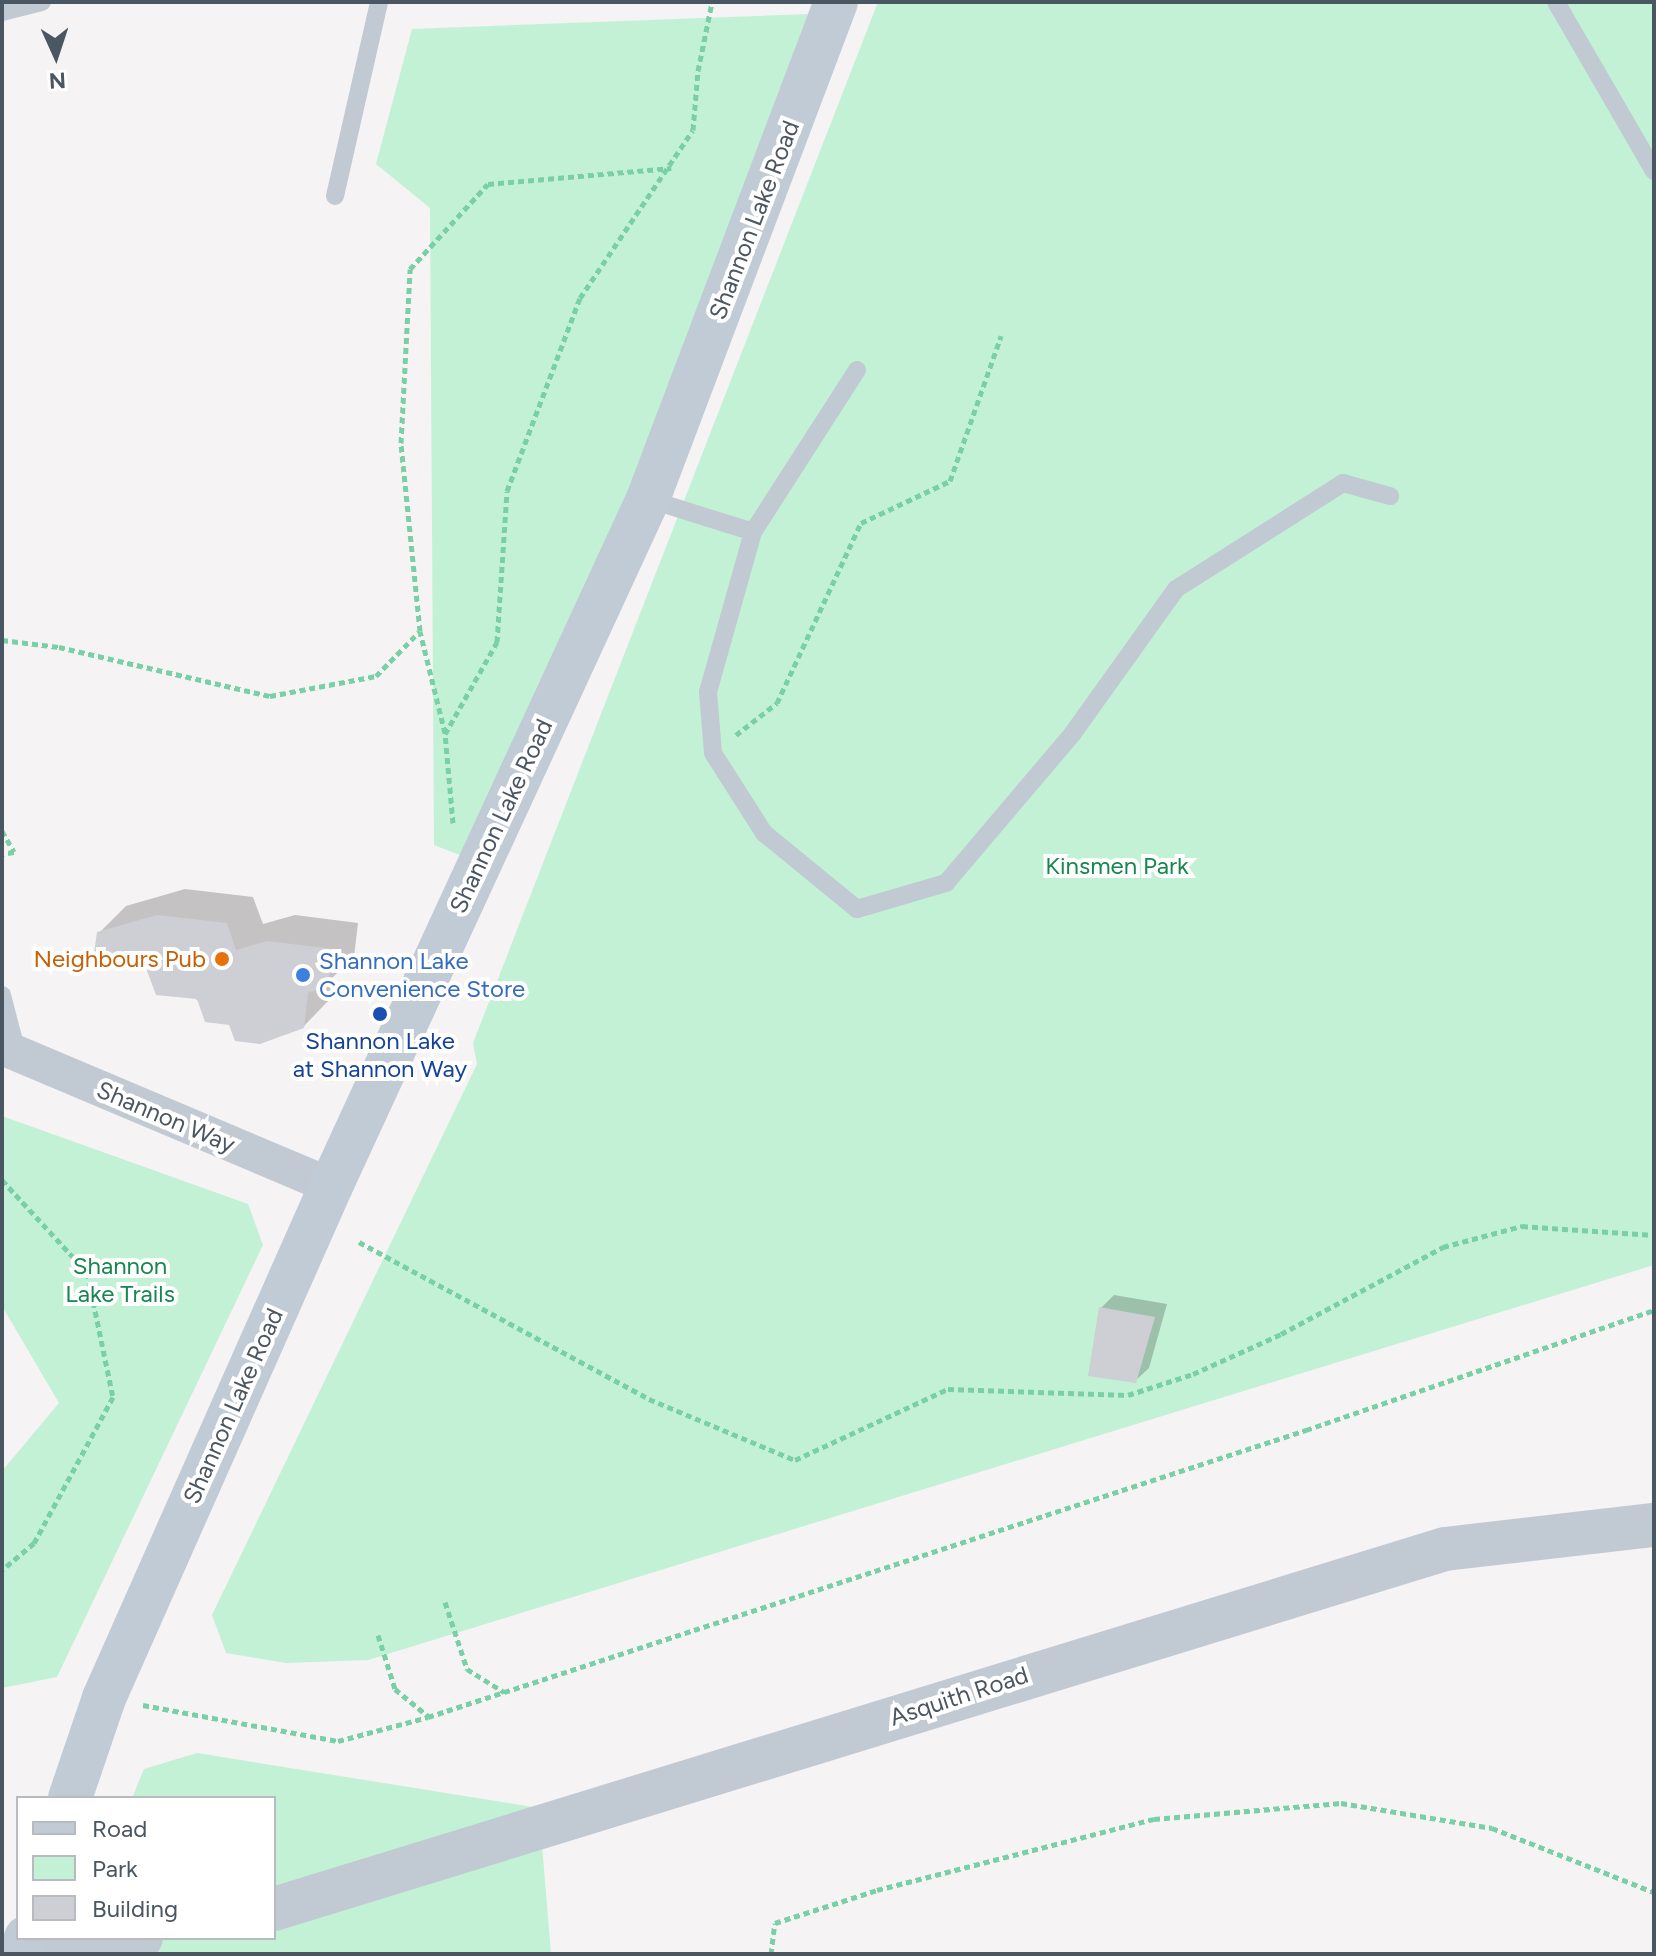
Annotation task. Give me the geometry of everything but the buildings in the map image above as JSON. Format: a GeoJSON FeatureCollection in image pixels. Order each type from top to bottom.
{"type":"FeatureCollection","features":[{"type":"Feature","properties":{"kind":"main road","name":"Shannon Lake Road"},"geometry":{"type":"LineString","coordinates":[[71,1796],[104,1698],[331,1186],[648,499],[836,2]]}},
{"type":"Feature","properties":{"kind":"street","name":"Shannon Way"},"geometry":{"type":"LineString","coordinates":[[10,1050],[331,1186]]}},
{"type":"Feature","properties":{"kind":"street","name":"Asquith Road"},"geometry":{"type":"LineString","coordinates":[[276,1908],[1445,1549],[1654,1525]]}},
{"type":"Feature","properties":{"kind":"street"},"geometry":{"type":"LineString","coordinates":[[31,1954],[128,1945]]}},
{"type":"Feature","properties":{"kind":"lane"},"geometry":{"type":"LineString","coordinates":[[2,12],[42,2]]}},
{"type":"Feature","properties":{"kind":"lane"},"geometry":{"type":"LineString","coordinates":[[335,196],[379,2]]}},
{"type":"Feature","properties":{"kind":"lane"},"geometry":{"type":"LineString","coordinates":[[1556,2],[1654,171]]}},
{"type":"Feature","properties":{"kind":"lane"},"geometry":{"type":"LineString","coordinates":[[857,370],[753,532],[708,692],[713,753],[764,833],[857,909],[946,883],[1073,733],[1176,589],[1343,483],[1390,496]]}},
{"type":"Feature","properties":{"kind":"lane"},"geometry":{"type":"LineString","coordinates":[[648,499],[753,532]]}},
{"type":"Feature","properties":{"kind":"lane"},"geometry":{"type":"LineString","coordinates":[[2,995],[10,1050]]}},
{"type":"Feature","properties":{"kind":"path"},"geometry":{"type":"LineString","coordinates":[[445,734],[497,642],[507,491],[580,298],[671,168],[693,130],[712,2]]}},
{"type":"Feature","properties":{"kind":"path"},"geometry":{"type":"LineString","coordinates":[[454,829],[445,734],[420,631],[401,443],[410,269],[488,184],[671,168]]}},
{"type":"Feature","properties":{"kind":"path"},"geometry":{"type":"LineString","coordinates":[[713,753],[777,703],[861,523],[950,481],[1001,336]]}},
{"type":"Feature","properties":{"kind":"path"},"geometry":{"type":"LineString","coordinates":[[2,640],[59,647],[270,696],[376,676],[420,631]]}},
{"type":"Feature","properties":{"kind":"path"},"geometry":{"type":"LineString","coordinates":[[2,831],[14,852],[2,854]]}},
{"type":"Feature","properties":{"kind":"path"},"geometry":{"type":"LineString","coordinates":[[2,1180],[87,1272],[113,1397],[34,1543],[2,1570]]}},
{"type":"Feature","properties":{"kind":"path"},"geometry":{"type":"LineString","coordinates":[[359,1242],[649,1399],[795,1460],[948,1389],[1128,1395],[1193,1374],[1281,1334],[1443,1247],[1509,1229],[1654,1235]]}},
{"type":"Feature","properties":{"kind":"path"},"geometry":{"type":"LineString","coordinates":[[104,1698],[338,1741],[428,1717],[1306,1430],[1654,1310]]}},
{"type":"Feature","properties":{"kind":"path"},"geometry":{"type":"LineString","coordinates":[[445,1602],[467,1669],[504,1692]]}},
{"type":"Feature","properties":{"kind":"path"},"geometry":{"type":"LineString","coordinates":[[378,1635],[395,1689],[428,1717]]}},
{"type":"Feature","properties":{"kind":"path"},"geometry":{"type":"LineString","coordinates":[[771,1954],[775,1923],[877,1890],[1154,1819],[1341,1803],[1492,1828],[1654,1892]]}},
{"type":"Feature","properties":{"kind":"green space","name":"Kinsmen Park"},"geometry":{"type":"Polygon","coordinates":[[[878,2],[1654,2],[1654,1265],[368,1660],[286,1663],[226,1653],[212,1615],[477,1064],[473,1043],[878,2]]]}},
{"type":"Feature","properties":{"kind":"green space"},"geometry":{"type":"Polygon","coordinates":[[[808,14],[708,307],[470,859],[434,845],[430,208],[376,164],[412,29],[808,14]]]}},
{"type":"Feature","properties":{"kind":"green space","name":"Shannon Lake Trails"},"geometry":{"type":"Polygon","coordinates":[[[2,1116],[248,1204],[263,1245],[57,1677],[2,1688],[2,1471],[59,1403],[2,1306],[2,1116]]]}},
{"type":"Feature","properties":{"kind":"green space"},"geometry":{"type":"Polygon","coordinates":[[[197,1753],[539,1808],[551,1954],[68,1954],[73,1940],[276,1940],[276,1796],[133,1796],[144,1769],[197,1753]]]}},
{"type":"Feature","properties":{"kind":"place","name":"Neighbours Pub"},"geometry":{"type":"Point","coordinates":[222,959]}},
{"type":"Feature","properties":{"kind":"place","name":"Shannon Lake Convenience Store"},"geometry":{"type":"Point","coordinates":[303,975]}},
{"type":"Feature","properties":{"kind":"place","name":"Shannon Lake at Shannon Way"},"geometry":{"type":"Point","coordinates":[380,1014]}}]}
